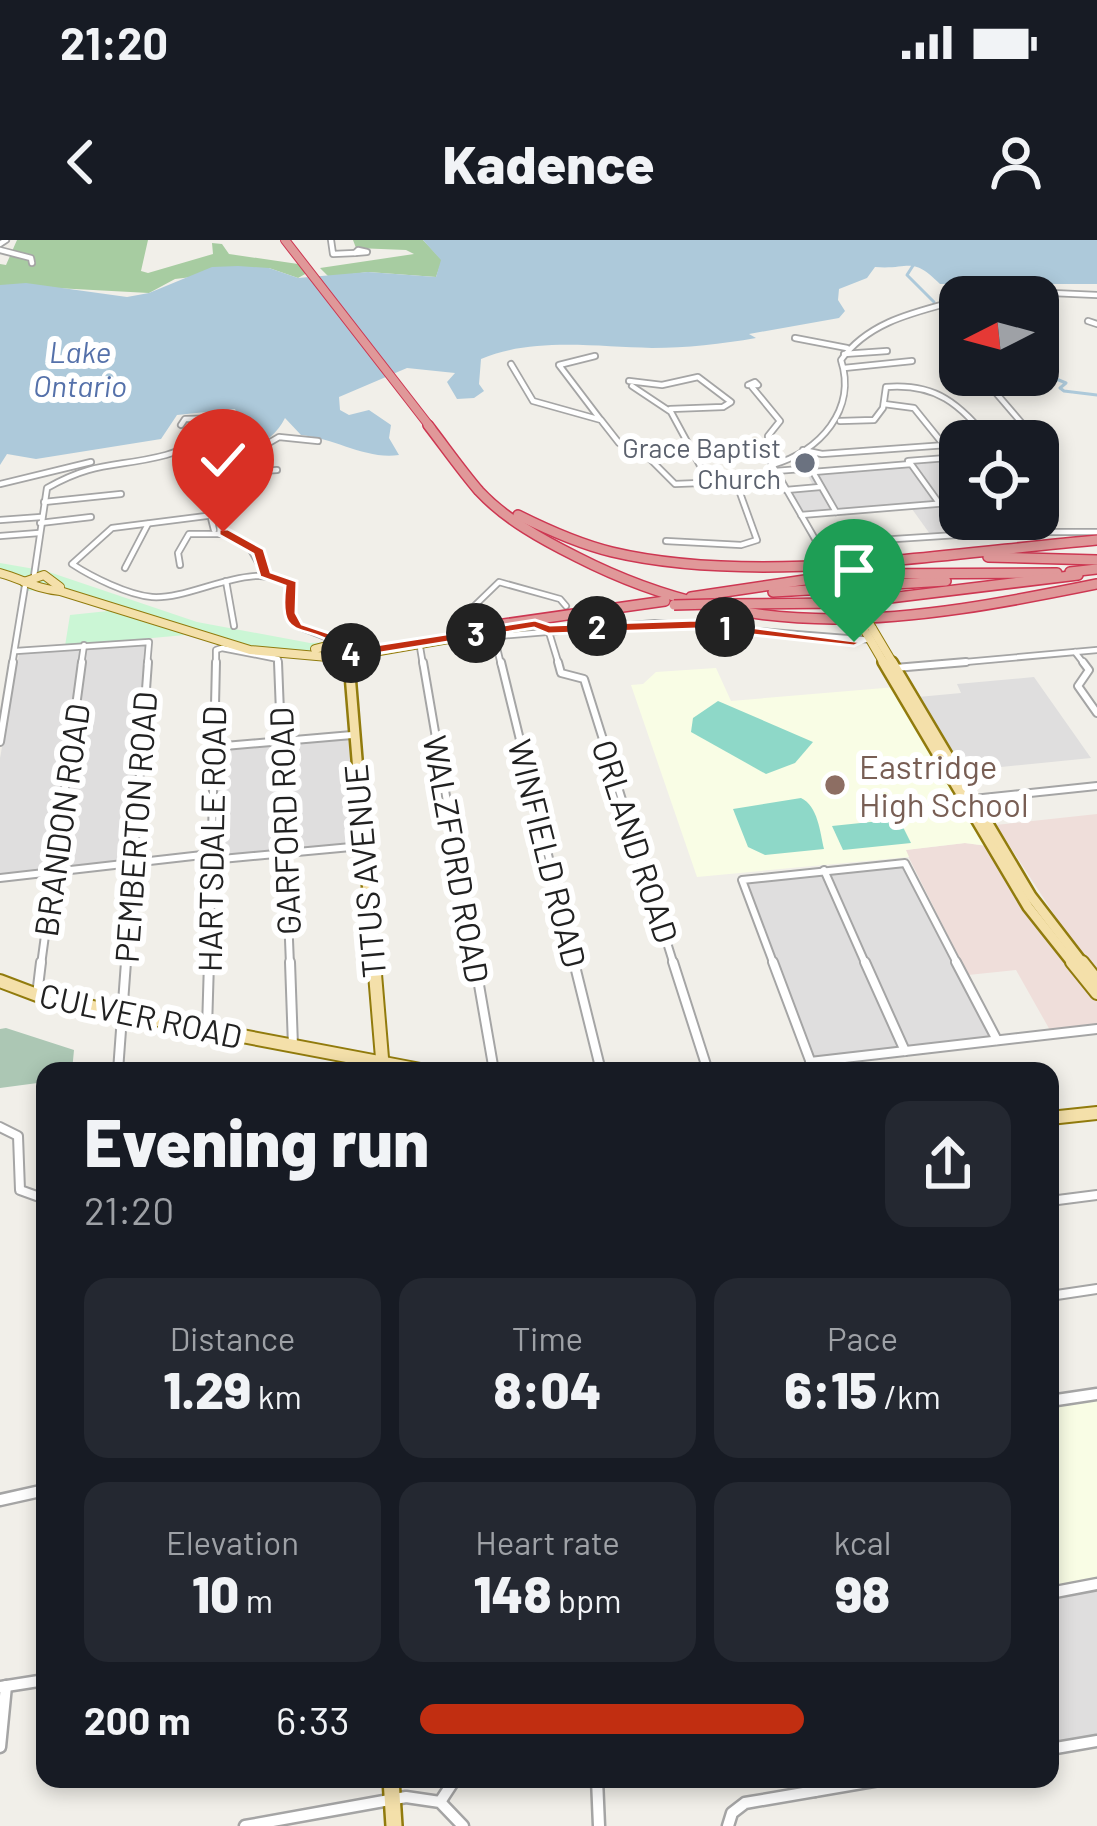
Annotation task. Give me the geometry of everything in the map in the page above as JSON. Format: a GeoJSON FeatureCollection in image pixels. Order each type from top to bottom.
{"type":"FeatureCollection","features":[{"type":"Feature","properties":{"kind":"highway"},"geometry":{"type":"LineString","coordinates":[[288,240],[468,479],[557,549],[643,587],[736,614],[831,622],[954,614],[1097,584]]}},
{"type":"Feature","properties":{"kind":"highway"},"geometry":{"type":"LineString","coordinates":[[516,518],[590,546],[711,568],[873,560],[1097,536]]}},
{"type":"Feature","properties":{"kind":"highway"},"geometry":{"type":"LineString","coordinates":[[873,560],[1097,567]]}},
{"type":"Feature","properties":{"kind":"highway"},"geometry":{"type":"LineString","coordinates":[[863,589],[1097,567]]}},
{"type":"Feature","properties":{"kind":"highway"},"geometry":{"type":"LineString","coordinates":[[701,600],[856,609],[879,601],[1078,575],[1097,567]]}},
{"type":"Feature","properties":{"kind":"highway"},"geometry":{"type":"LineString","coordinates":[[552,625],[835,573],[1057,574]]}},
{"type":"Feature","properties":{"kind":"highway"},"geometry":{"type":"LineString","coordinates":[[469,629],[701,600],[1078,575]]}},
{"type":"Feature","properties":{"kind":"main road"},"geometry":{"type":"LineString","coordinates":[[0,571],[263,649],[329,651],[469,629]]}},
{"type":"Feature","properties":{"kind":"main road"},"geometry":{"type":"LineString","coordinates":[[835,573],[1031,896],[1097,981]]}},
{"type":"Feature","properties":{"kind":"main road"},"geometry":{"type":"LineString","coordinates":[[35,578],[37,588],[60,591],[247,650],[329,651],[345,669],[353,656],[535,624],[552,625]]}},
{"type":"Feature","properties":{"kind":"main road"},"geometry":{"type":"LineString","coordinates":[[346,649],[373,652]]}},
{"type":"Feature","properties":{"kind":"main road","name":"TITUS AVENUE"},"geometry":{"type":"LineString","coordinates":[[346,649],[383,1062]]}},
{"type":"Feature","properties":{"kind":"main road"},"geometry":{"type":"LineString","coordinates":[[970,799],[1036,917],[1097,993]]}},
{"type":"Feature","properties":{"kind":"main road","name":"CULVER ROAD"},"geometry":{"type":"LineString","coordinates":[[0,981],[37,994],[361,1062]]}},
{"type":"Feature","properties":{"kind":"main road"},"geometry":{"type":"LineString","coordinates":[[1059,1117],[1097,1113]]}},
{"type":"Feature","properties":{"kind":"main road"},"geometry":{"type":"LineString","coordinates":[[391,1788],[394,1826]]}},
{"type":"Feature","properties":{"kind":"street"},"geometry":{"type":"LineString","coordinates":[[331,240],[333,254],[355,253]]}},
{"type":"Feature","properties":{"kind":"street"},"geometry":{"type":"LineString","coordinates":[[2,245],[31,258],[32,263]]}},
{"type":"Feature","properties":{"kind":"street"},"geometry":{"type":"LineString","coordinates":[[1059,294],[1097,296]]}},
{"type":"Feature","properties":{"kind":"street"},"geometry":{"type":"LineString","coordinates":[[774,468],[838,422],[849,401],[846,351],[876,328],[939,307]]}},
{"type":"Feature","properties":{"kind":"street"},"geometry":{"type":"LineString","coordinates":[[1088,321],[1097,324]]}},
{"type":"Feature","properties":{"kind":"street"},"geometry":{"type":"LineString","coordinates":[[795,338],[846,351],[887,350]]}},
{"type":"Feature","properties":{"kind":"street"},"geometry":{"type":"LineString","coordinates":[[595,356],[560,364],[619,443],[642,451],[672,483],[780,480]]}},
{"type":"Feature","properties":{"kind":"street"},"geometry":{"type":"LineString","coordinates":[[844,368],[913,362]]}},
{"type":"Feature","properties":{"kind":"street"},"geometry":{"type":"LineString","coordinates":[[511,364],[533,400],[601,420]]}},
{"type":"Feature","properties":{"kind":"street"},"geometry":{"type":"LineString","coordinates":[[629,381],[625,385],[662,385],[698,377],[731,402],[724,407],[670,409]]}},
{"type":"Feature","properties":{"kind":"street"},"geometry":{"type":"LineString","coordinates":[[640,385],[670,409],[710,484]]}},
{"type":"Feature","properties":{"kind":"street"},"geometry":{"type":"LineString","coordinates":[[752,387],[779,418],[767,436],[774,468],[835,573]]}},
{"type":"Feature","properties":{"kind":"street"},"geometry":{"type":"LineString","coordinates":[[838,422],[872,421],[884,404],[886,387],[943,390],[973,420]]}},
{"type":"Feature","properties":{"kind":"street"},"geometry":{"type":"LineString","coordinates":[[998,396],[1018,420]]}},
{"type":"Feature","properties":{"kind":"street"},"geometry":{"type":"LineString","coordinates":[[884,404],[914,408],[939,439]]}},
{"type":"Feature","properties":{"kind":"street"},"geometry":{"type":"LineString","coordinates":[[0,484],[73,464],[170,454],[207,434],[238,427],[237,420],[226,415],[185,419],[181,425]]}},
{"type":"Feature","properties":{"kind":"street"},"geometry":{"type":"LineString","coordinates":[[214,530],[214,515],[272,440],[318,441]]}},
{"type":"Feature","properties":{"kind":"street"},"geometry":{"type":"LineString","coordinates":[[803,450],[818,454],[939,445]]}},
{"type":"Feature","properties":{"kind":"street"},"geometry":{"type":"LineString","coordinates":[[774,468],[939,458]]}},
{"type":"Feature","properties":{"kind":"street"},"geometry":{"type":"LineString","coordinates":[[0,742],[26,598],[35,578],[47,488],[104,462]]}},
{"type":"Feature","properties":{"kind":"street"},"geometry":{"type":"LineString","coordinates":[[836,512],[813,472],[911,464],[939,503]]}},
{"type":"Feature","properties":{"kind":"street"},"geometry":{"type":"LineString","coordinates":[[247,472],[277,470]]}},
{"type":"Feature","properties":{"kind":"street"},"geometry":{"type":"LineString","coordinates":[[666,541],[755,542],[758,537],[736,482]]}},
{"type":"Feature","properties":{"kind":"street"},"geometry":{"type":"LineString","coordinates":[[786,490],[822,487]]}},
{"type":"Feature","properties":{"kind":"street"},"geometry":{"type":"LineString","coordinates":[[44,502],[121,494]]}},
{"type":"Feature","properties":{"kind":"street"},"geometry":{"type":"LineString","coordinates":[[801,515],[939,503]]}},
{"type":"Feature","properties":{"kind":"street"},"geometry":{"type":"LineString","coordinates":[[214,515],[112,528],[72,564],[102,576],[124,593],[147,598],[182,597],[226,581],[281,580]]}},
{"type":"Feature","properties":{"kind":"street"},"geometry":{"type":"LineString","coordinates":[[0,520],[91,517]]}},
{"type":"Feature","properties":{"kind":"street"},"geometry":{"type":"LineString","coordinates":[[125,568],[148,524]]}},
{"type":"Feature","properties":{"kind":"street"},"geometry":{"type":"LineString","coordinates":[[180,565],[178,554],[189,534],[214,530],[254,548],[262,556],[265,574],[294,586],[292,620],[303,631],[346,649]]}},
{"type":"Feature","properties":{"kind":"street"},"geometry":{"type":"LineString","coordinates":[[818,544],[1003,532],[1097,536]]}},
{"type":"Feature","properties":{"kind":"street"},"geometry":{"type":"LineString","coordinates":[[0,536],[39,533]]}},
{"type":"Feature","properties":{"kind":"street"},"geometry":{"type":"LineString","coordinates":[[226,581],[234,626]]}},
{"type":"Feature","properties":{"kind":"street"},"geometry":{"type":"LineString","coordinates":[[469,629],[465,614],[496,583],[512,583],[566,606]]}},
{"type":"Feature","properties":{"kind":"street"},"geometry":{"type":"LineString","coordinates":[[26,598],[37,588]]}},
{"type":"Feature","properties":{"kind":"street"},"geometry":{"type":"LineString","coordinates":[[373,652],[552,625],[674,624],[833,642],[875,640]]}},
{"type":"Feature","properties":{"kind":"street","name":"ORLAND ROAD"},"geometry":{"type":"LineString","coordinates":[[552,625],[561,673],[584,679],[705,1062]]}},
{"type":"Feature","properties":{"kind":"street"},"geometry":{"type":"LineString","coordinates":[[318,635],[329,651]]}},
{"type":"Feature","properties":{"kind":"street","name":"WINFIELD ROAD"},"geometry":{"type":"LineString","coordinates":[[494,635],[599,1062]]}},
{"type":"Feature","properties":{"kind":"street","name":"PEMBERTON ROAD"},"geometry":{"type":"LineString","coordinates":[[84,645],[148,641],[119,1062]]}},
{"type":"Feature","properties":{"kind":"street"},"geometry":{"type":"LineString","coordinates":[[16,652],[84,645]]}},
{"type":"Feature","properties":{"kind":"street","name":"BRANDON ROAD"},"geometry":{"type":"LineString","coordinates":[[37,994],[84,645]]}},
{"type":"Feature","properties":{"kind":"street","name":"WALZFORD ROAD"},"geometry":{"type":"LineString","coordinates":[[420,646],[492,1062]]}},
{"type":"Feature","properties":{"kind":"street","name":"GARFORD ROAD"},"geometry":{"type":"LineString","coordinates":[[217,648],[278,659],[292,1046]]}},
{"type":"Feature","properties":{"kind":"street","name":"HARTSDALE ROAD"},"geometry":{"type":"LineString","coordinates":[[207,1030],[217,648]]}},
{"type":"Feature","properties":{"kind":"street"},"geometry":{"type":"LineString","coordinates":[[892,669],[1097,650]]}},
{"type":"Feature","properties":{"kind":"street"},"geometry":{"type":"LineString","coordinates":[[1075,652],[1089,670],[1078,686],[1097,713]]}},
{"type":"Feature","properties":{"kind":"street"},"geometry":{"type":"LineString","coordinates":[[213,747],[352,735]]}},
{"type":"Feature","properties":{"kind":"street"},"geometry":{"type":"LineString","coordinates":[[970,799],[1097,786]]}},
{"type":"Feature","properties":{"kind":"street"},"geometry":{"type":"LineString","coordinates":[[0,878],[362,846]]}},
{"type":"Feature","properties":{"kind":"street"},"geometry":{"type":"LineString","coordinates":[[810,1062],[742,880],[905,863],[997,1040]]}},
{"type":"Feature","properties":{"kind":"street"},"geometry":{"type":"LineString","coordinates":[[824,870],[905,1052]]}},
{"type":"Feature","properties":{"kind":"street"},"geometry":{"type":"LineString","coordinates":[[843,1062],[1097,1029]]}},
{"type":"Feature","properties":{"kind":"street"},"geometry":{"type":"LineString","coordinates":[[0,1127],[18,1136],[20,1190],[36,1198]]}},
{"type":"Feature","properties":{"kind":"street"},"geometry":{"type":"LineString","coordinates":[[1059,1200],[1097,1195]]}},
{"type":"Feature","properties":{"kind":"street"},"geometry":{"type":"LineString","coordinates":[[1059,1295],[1097,1289]]}},
{"type":"Feature","properties":{"kind":"street"},"geometry":{"type":"LineString","coordinates":[[1059,1400],[1097,1394]]}},
{"type":"Feature","properties":{"kind":"street"},"geometry":{"type":"LineString","coordinates":[[0,1500],[36,1492]]}},
{"type":"Feature","properties":{"kind":"street"},"geometry":{"type":"LineString","coordinates":[[1059,1591],[1097,1584]]}},
{"type":"Feature","properties":{"kind":"street"},"geometry":{"type":"LineString","coordinates":[[0,1747],[3,1686],[36,1681]]}},
{"type":"Feature","properties":{"kind":"street"},"geometry":{"type":"LineString","coordinates":[[1059,1747],[1097,1741]]}},
{"type":"Feature","properties":{"kind":"street"},"geometry":{"type":"LineString","coordinates":[[440,1802],[449,1788]]}},
{"type":"Feature","properties":{"kind":"street"},"geometry":{"type":"LineString","coordinates":[[597,1788],[598,1826]]}},
{"type":"Feature","properties":{"kind":"street"},"geometry":{"type":"LineString","coordinates":[[728,1826],[740,1806],[803,1788]]}},
{"type":"Feature","properties":{"kind":"street"},"geometry":{"type":"LineString","coordinates":[[245,1826],[392,1799],[440,1802],[463,1826]]}},
{"type":"Feature","properties":{"kind":"shaded area"},"geometry":{"type":"Polygon","coordinates":[[[939,459],[939,533],[930,534],[912,509],[805,518],[787,487],[813,485],[804,469],[939,459]]]}},
{"type":"Feature","properties":{"kind":"shaded area"},"geometry":{"type":"Polygon","coordinates":[[[147,644],[130,860],[0,877],[0,758],[19,654],[147,644]]]}},
{"type":"Feature","properties":{"kind":"shaded area"},"geometry":{"type":"Polygon","coordinates":[[[716,668],[731,701],[896,687],[988,846],[965,843],[906,850],[909,857],[697,877],[631,685],[643,684],[656,672],[716,668]]]}},
{"type":"Feature","properties":{"kind":"shaded area"},"geometry":{"type":"Polygon","coordinates":[[[1034,677],[1091,758],[962,771],[918,697],[961,693],[957,684],[1034,677]]]}},
{"type":"Feature","properties":{"kind":"shaded area"},"geometry":{"type":"Polygon","coordinates":[[[718,701],[813,742],[795,763],[766,774],[691,732],[693,718],[718,701]]]}},
{"type":"Feature","properties":{"kind":"shaded area"},"geometry":{"type":"Polygon","coordinates":[[[349,740],[355,843],[213,856],[216,751],[349,740]]]}},
{"type":"Feature","properties":{"kind":"shaded area"},"geometry":{"type":"Polygon","coordinates":[[[801,798],[815,813],[824,849],[765,855],[748,847],[733,809],[801,798]]]}},
{"type":"Feature","properties":{"kind":"shaded area"},"geometry":{"type":"Polygon","coordinates":[[[1097,814],[1097,970],[1063,928],[996,825],[1097,814]]]}},
{"type":"Feature","properties":{"kind":"shaded area"},"geometry":{"type":"Polygon","coordinates":[[[899,819],[911,843],[843,850],[832,826],[899,819]]]}},
{"type":"Feature","properties":{"kind":"shaded area"},"geometry":{"type":"Polygon","coordinates":[[[965,843],[988,846],[1032,917],[1097,997],[1097,1027],[1051,1032],[1016,970],[968,975],[905,850],[965,843]]]}},
{"type":"Feature","properties":{"kind":"shaded area"},"geometry":{"type":"Polygon","coordinates":[[[905,863],[997,1040],[810,1062],[742,880],[905,863]]]}},
{"type":"Feature","properties":{"kind":"shaded area"},"geometry":{"type":"Polygon","coordinates":[[[0,1029],[74,1050],[73,1062],[36,1062],[36,1083],[0,1088],[0,1029]]]}},
{"type":"Feature","properties":{"kind":"shaded area"},"geometry":{"type":"Polygon","coordinates":[[[1097,1394],[1097,1585],[1059,1591],[1059,1399],[1097,1394]]]}},
{"type":"Feature","properties":{"kind":"shaded area"},"geometry":{"type":"Polygon","coordinates":[[[1097,1584],[1097,1741],[1059,1747],[1059,1591],[1097,1584]]]}},
{"type":"Feature","properties":{"kind":"green space"},"geometry":{"type":"Polygon","coordinates":[[[17,240],[148,240],[141,271],[148,273],[213,254],[212,243],[222,244],[229,254],[298,264],[307,273],[298,278],[269,268],[175,279],[149,293],[0,285],[0,264],[6,265],[17,240]]]}},
{"type":"Feature","properties":{"kind":"green space"},"geometry":{"type":"Polygon","coordinates":[[[353,240],[423,240],[442,260],[436,277],[368,272],[329,277],[320,268],[414,254],[356,248],[353,240]]]}},
{"type":"Feature","properties":{"kind":"green space"},"geometry":{"type":"Polygon","coordinates":[[[0,563],[46,571],[197,622],[310,643],[353,641],[357,650],[353,659],[337,663],[324,656],[272,657],[185,635],[65,646],[70,615],[108,611],[45,590],[22,591],[19,583],[0,576],[0,563]]]}},
{"type":"Feature","properties":{"kind":"water","name":"Lake Ontario"},"geometry":{"type":"Polygon","coordinates":[[[423,240],[1097,240],[1097,284],[1059,284],[1059,276],[939,276],[939,283],[916,267],[875,267],[867,278],[839,289],[838,300],[845,311],[839,318],[704,345],[543,346],[501,352],[481,359],[479,384],[484,391],[474,398],[457,399],[447,382],[455,373],[407,368],[339,397],[340,410],[349,415],[369,410],[391,425],[389,438],[399,455],[375,454],[301,435],[285,418],[235,475],[215,478],[196,473],[226,452],[222,450],[240,420],[235,409],[177,415],[161,439],[36,459],[7,454],[0,465],[0,285],[26,283],[127,297],[212,267],[269,268],[298,278],[368,272],[436,277],[441,260],[423,240]]]}},
{"type":"Feature","properties":{"kind":"waterway"},"geometry":{"type":"LineString","coordinates":[[914,264],[907,275],[934,302]]}},
{"type":"Feature","properties":{"kind":"waterway"},"geometry":{"type":"LineString","coordinates":[[1059,380],[1066,383],[1060,388],[1064,391],[1097,395]]}},
{"type":"Feature","properties":{"kind":"place","name":"Grace Baptist Church"},"geometry":{"type":"Point","coordinates":[805,463]}},
{"type":"Feature","properties":{"kind":"place","name":"Eastridge High School"},"geometry":{"type":"Point","coordinates":[835,785]}},
{"type":"Feature","properties":{"kind":"route"},"geometry":{"type":"LineString","coordinates":[[223,532],[260,552],[265,574],[292,584],[289,613],[297,626],[348,644],[350,654],[535,624],[548,629],[697,625],[854,642]]}}]}
